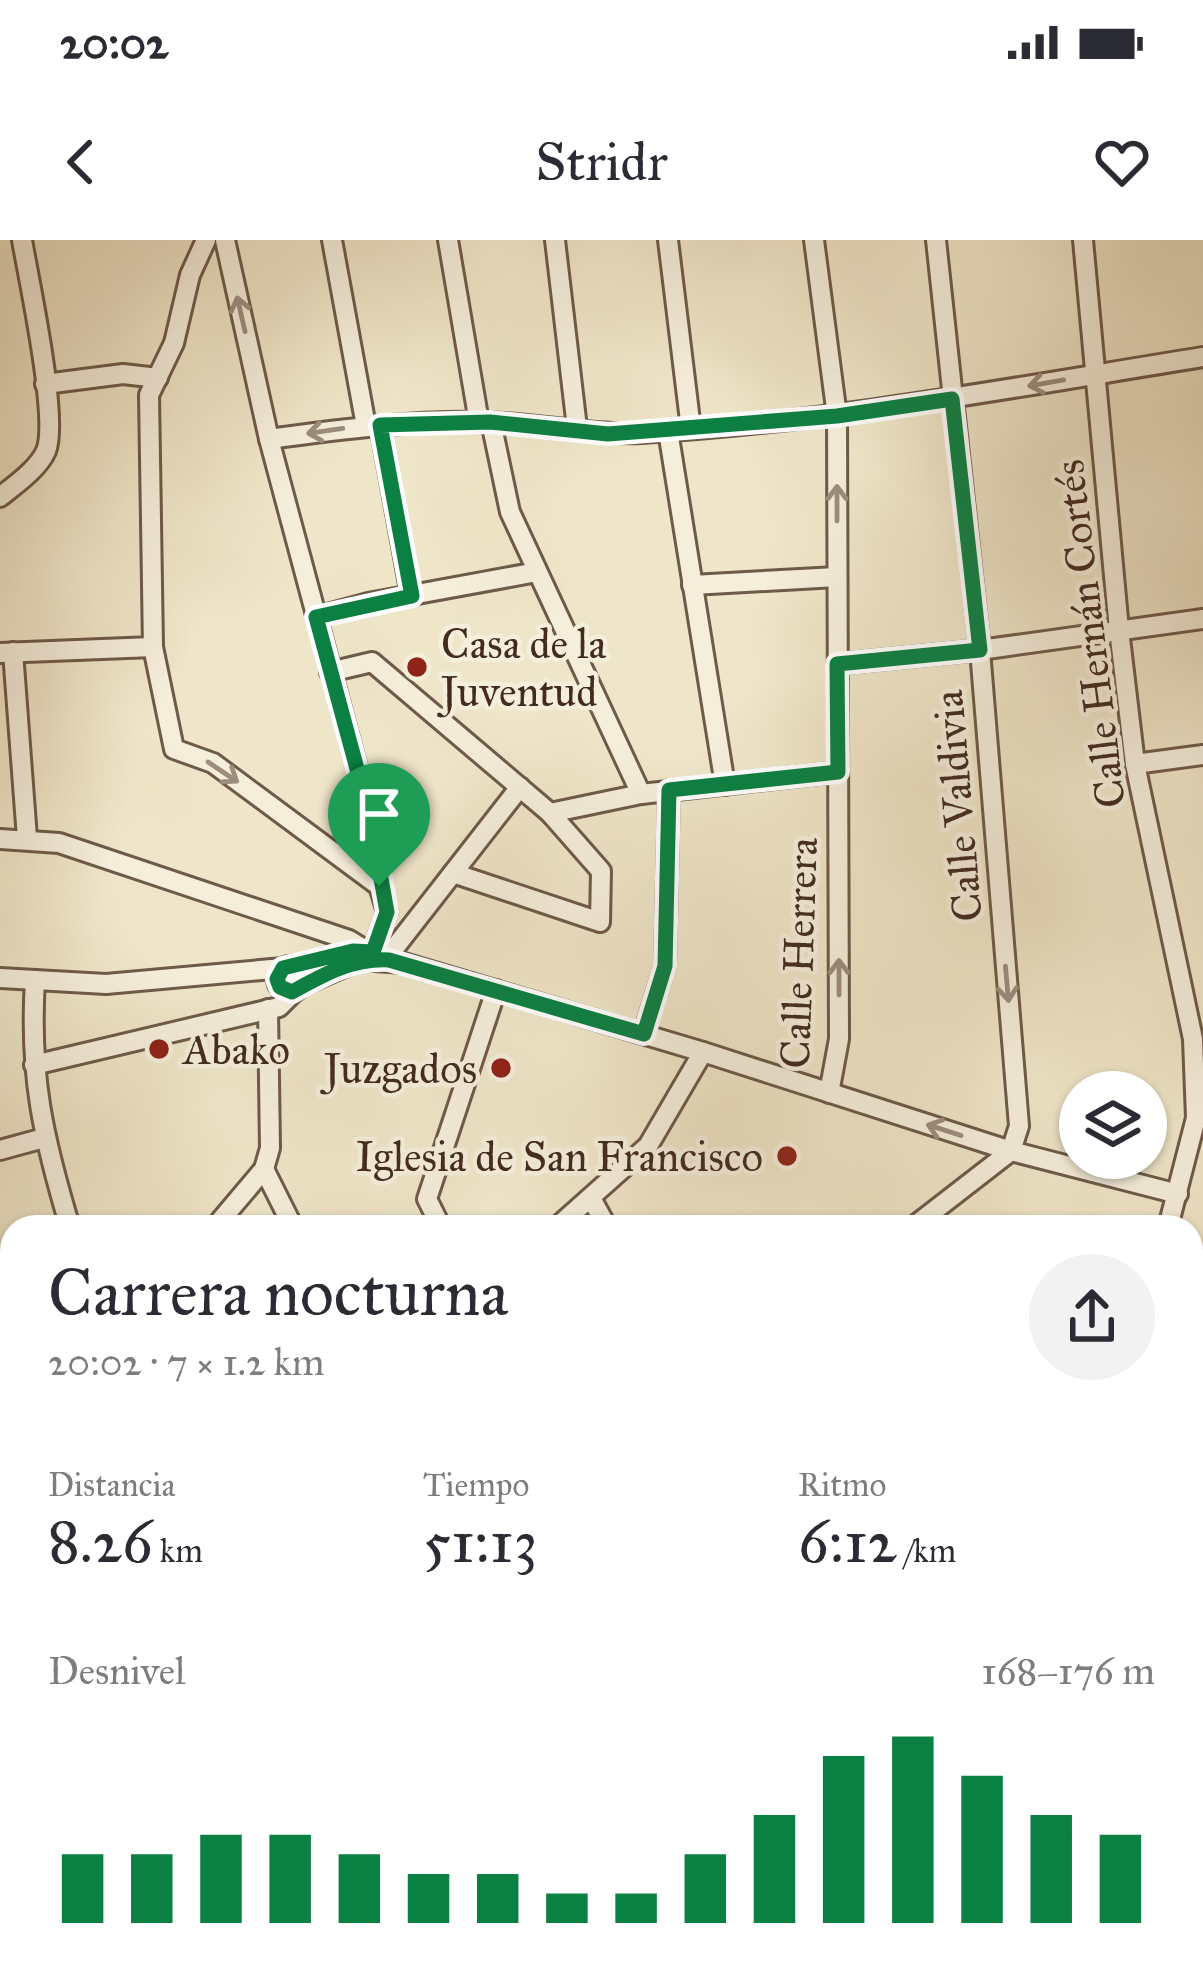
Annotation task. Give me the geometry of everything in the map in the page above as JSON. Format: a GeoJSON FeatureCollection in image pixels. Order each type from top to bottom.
{"type":"FeatureCollection","features":[{"type":"Feature","properties":{"kind":"street"},"geometry":{"type":"LineString","coordinates":[[0,497],[44,457],[49,441],[45,384],[22,240]]}},
{"type":"Feature","properties":{"kind":"street"},"geometry":{"type":"LineString","coordinates":[[206,240],[174,343],[149,394],[153,647],[173,749],[213,763],[379,886]]}},
{"type":"Feature","properties":{"kind":"street"},"geometry":{"type":"LineString","coordinates":[[225,240],[269,439],[370,817],[387,912],[383,955]]}},
{"type":"Feature","properties":{"kind":"street"},"geometry":{"type":"LineString","coordinates":[[332,240],[412,596]]}},
{"type":"Feature","properties":{"kind":"street"},"geometry":{"type":"LineString","coordinates":[[448,240],[485,422],[510,512],[641,794]]}},
{"type":"Feature","properties":{"kind":"street"},"geometry":{"type":"LineString","coordinates":[[555,240],[577,428]]}},
{"type":"Feature","properties":{"kind":"street"},"geometry":{"type":"LineString","coordinates":[[668,240],[691,429]]}},
{"type":"Feature","properties":{"kind":"street","name":"Calle Herrera"},"geometry":{"type":"LineString","coordinates":[[814,240],[837,416],[839,1039],[829,1093]]}},
{"type":"Feature","properties":{"kind":"street","name":"Calle Valdivia"},"geometry":{"type":"LineString","coordinates":[[936,240],[980,650],[1019,1126],[1011,1151]]}},
{"type":"Feature","properties":{"kind":"street","name":"Calle Hernán Cortés"},"geometry":{"type":"LineString","coordinates":[[1083,240],[1135,764],[1198,1040],[1197,1106],[1172,1215]]}},
{"type":"Feature","properties":{"kind":"street"},"geometry":{"type":"LineString","coordinates":[[195,265],[203,256],[218,254],[231,272]]}},
{"type":"Feature","properties":{"kind":"street"},"geometry":{"type":"LineString","coordinates":[[269,439],[373,425],[485,422],[608,434],[691,429],[837,416],[1203,357]]}},
{"type":"Feature","properties":{"kind":"street"},"geometry":{"type":"LineString","coordinates":[[45,384],[123,374],[158,378]]}},
{"type":"Feature","properties":{"kind":"street"},"geometry":{"type":"LineString","coordinates":[[668,431],[725,785]]}},
{"type":"Feature","properties":{"kind":"street"},"geometry":{"type":"LineString","coordinates":[[316,617],[537,572]]}},
{"type":"Feature","properties":{"kind":"street"},"geometry":{"type":"LineString","coordinates":[[692,585],[837,577]]}},
{"type":"Feature","properties":{"kind":"street"},"geometry":{"type":"LineString","coordinates":[[837,664],[1203,619]]}},
{"type":"Feature","properties":{"kind":"street"},"geometry":{"type":"LineString","coordinates":[[27,838],[4,650],[153,647]]}},
{"type":"Feature","properties":{"kind":"street"},"geometry":{"type":"LineString","coordinates":[[330,672],[372,662],[550,813],[602,871],[600,922],[453,874]]}},
{"type":"Feature","properties":{"kind":"street"},"geometry":{"type":"LineString","coordinates":[[1135,764],[1203,755]]}},
{"type":"Feature","properties":{"kind":"street"},"geometry":{"type":"LineString","coordinates":[[550,813],[669,790],[838,772]]}},
{"type":"Feature","properties":{"kind":"street"},"geometry":{"type":"LineString","coordinates":[[34,1065],[279,1006],[298,989],[360,960],[383,955],[520,787]]}},
{"type":"Feature","properties":{"kind":"street"},"geometry":{"type":"LineString","coordinates":[[644,1034],[665,966],[669,790]]}},
{"type":"Feature","properties":{"kind":"street"},"geometry":{"type":"LineString","coordinates":[[0,839],[59,843],[383,955],[1011,1151],[1203,1194]]}},
{"type":"Feature","properties":{"kind":"street"},"geometry":{"type":"LineString","coordinates":[[387,912],[407,931]]}},
{"type":"Feature","properties":{"kind":"street"},"geometry":{"type":"LineString","coordinates":[[0,978],[106,984],[287,967],[308,959],[383,955]]}},
{"type":"Feature","properties":{"kind":"street"},"geometry":{"type":"LineString","coordinates":[[287,967],[278,983],[283,990],[298,989]]}},
{"type":"Feature","properties":{"kind":"street"},"geometry":{"type":"LineString","coordinates":[[35,980],[34,1065],[44,1138],[66,1215]]}},
{"type":"Feature","properties":{"kind":"street"},"geometry":{"type":"LineString","coordinates":[[435,1215],[427,1198],[496,990]]}},
{"type":"Feature","properties":{"kind":"street"},"geometry":{"type":"LineString","coordinates":[[225,1215],[264,1169],[270,1148],[268,1009]]}},
{"type":"Feature","properties":{"kind":"street"},"geometry":{"type":"LineString","coordinates":[[571,1215],[648,1146],[704,1052]]}},
{"type":"Feature","properties":{"kind":"street"},"geometry":{"type":"LineString","coordinates":[[0,1150],[44,1138]]}},
{"type":"Feature","properties":{"kind":"street"},"geometry":{"type":"LineString","coordinates":[[928,1215],[1011,1151]]}},
{"type":"Feature","properties":{"kind":"street"},"geometry":{"type":"LineString","coordinates":[[264,1169],[287,1215]]}},
{"type":"Feature","properties":{"kind":"street"},"geometry":{"type":"LineString","coordinates":[[591,1198],[600,1215]]}},
{"type":"Feature","properties":{"kind":"place","name":"Casa de la Juventud"},"geometry":{"type":"Point","coordinates":[417,667]}},
{"type":"Feature","properties":{"kind":"place","name":"Abako"},"geometry":{"type":"Point","coordinates":[159,1049]}},
{"type":"Feature","properties":{"kind":"place","name":"Juzgados"},"geometry":{"type":"Point","coordinates":[501,1068]}},
{"type":"Feature","properties":{"kind":"place","name":"Iglesia de San Francisco"},"geometry":{"type":"Point","coordinates":[787,1156]}},
{"type":"Feature","properties":{"kind":"route"},"geometry":{"type":"LineString","coordinates":[[952,399],[980,650],[837,664],[838,772],[669,790],[665,966],[644,1034],[389,960],[360,960],[295,991],[283,990],[277,979],[283,968],[353,951],[373,952],[387,912],[379,886],[370,817],[316,617],[412,596],[380,425],[490,422],[608,434],[837,416],[952,399]]}}]}
